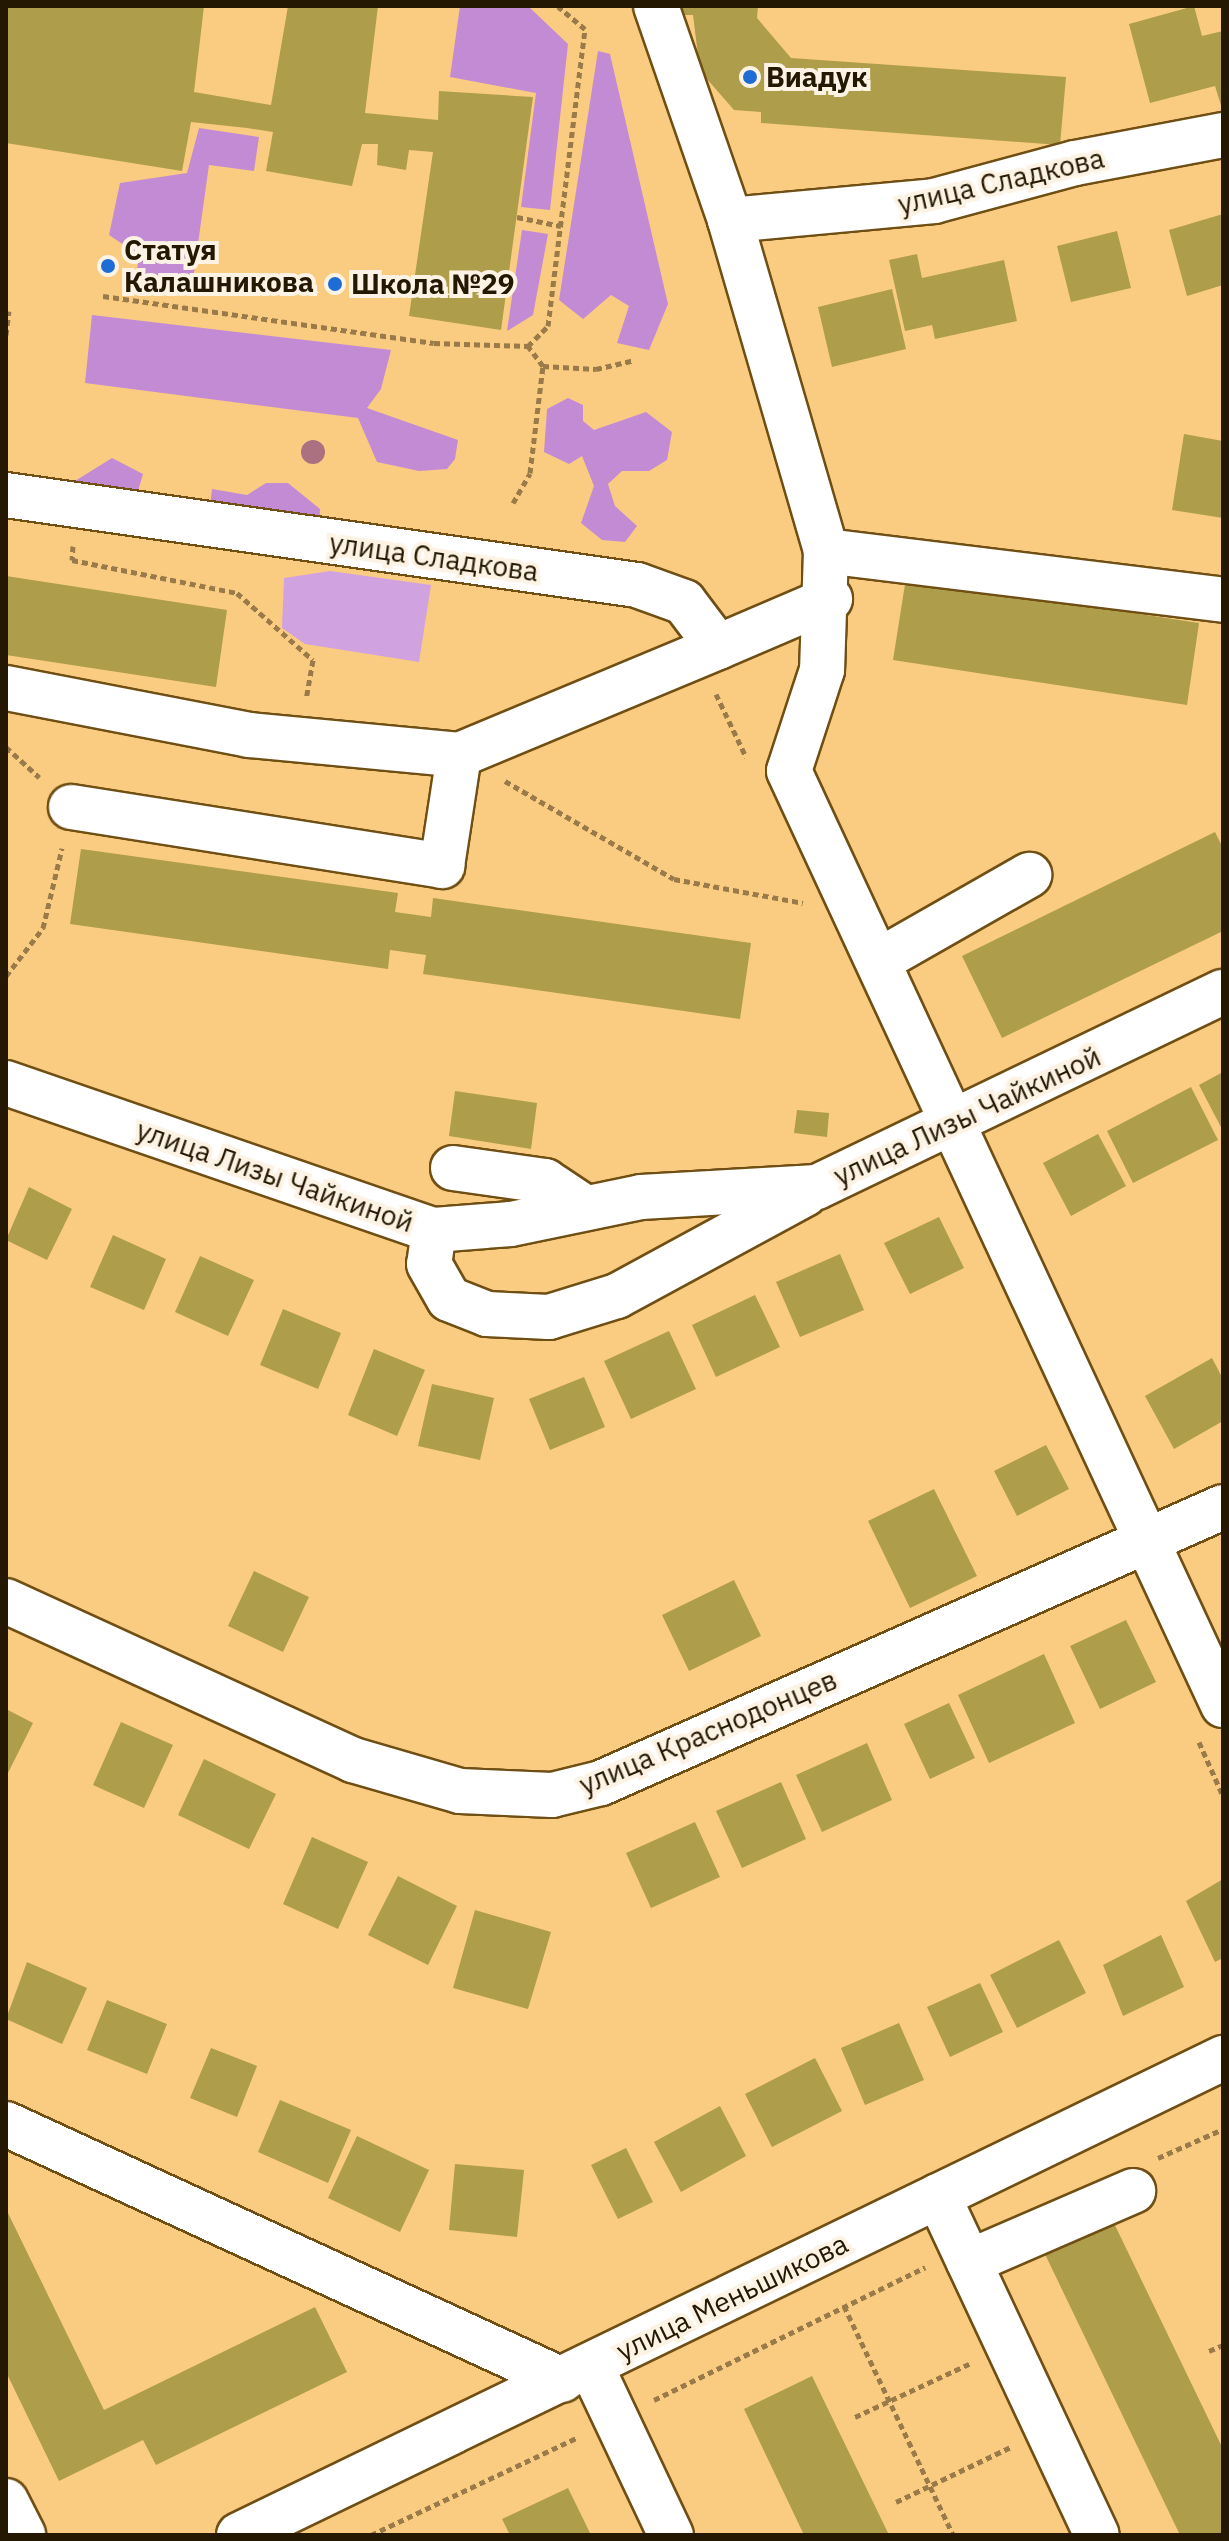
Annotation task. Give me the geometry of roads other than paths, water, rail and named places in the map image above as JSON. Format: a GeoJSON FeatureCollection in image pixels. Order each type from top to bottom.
{"type":"FeatureCollection","features":[{"type":"Feature","properties":{"kind":"street"},"geometry":{"type":"LineString","coordinates":[[656,6],[730,220],[826,551],[830,599],[822,670],[789,771],[880,960],[950,1128],[1223,1705]]}},
{"type":"Feature","properties":{"kind":"street","name":"улица Сладкова"},"geometry":{"type":"LineString","coordinates":[[730,220],[934,201],[1075,163],[1223,135]]}},
{"type":"Feature","properties":{"kind":"street","name":"улица Сладкова"},"geometry":{"type":"LineString","coordinates":[[6,495],[637,585],[684,602],[713,663]]}},
{"type":"Feature","properties":{"kind":"street"},"geometry":{"type":"LineString","coordinates":[[826,551],[1223,600]]}},
{"type":"Feature","properties":{"kind":"street"},"geometry":{"type":"LineString","coordinates":[[6,688],[249,735],[459,755],[713,663],[830,599]]}},
{"type":"Feature","properties":{"kind":"street"},"geometry":{"type":"LineString","coordinates":[[71,807],[442,866],[459,755]]}},
{"type":"Feature","properties":{"kind":"street"},"geometry":{"type":"LineString","coordinates":[[880,960],[1029,875]]}},
{"type":"Feature","properties":{"kind":"street","name":"улица Лизы Чайкиной"},"geometry":{"type":"LineString","coordinates":[[6,1083],[434,1230],[584,1207],[817,1187],[950,1128],[1223,992]]}},
{"type":"Feature","properties":{"kind":"street"},"geometry":{"type":"LineString","coordinates":[[453,1168],[545,1181],[584,1207]]}},
{"type":"Feature","properties":{"kind":"street"},"geometry":{"type":"LineString","coordinates":[[434,1230],[429,1264],[449,1299],[487,1314],[549,1317],[617,1296],[817,1187]]}},
{"type":"Feature","properties":{"kind":"street","name":"улица Краснодонцев"},"geometry":{"type":"LineString","coordinates":[[6,1601],[353,1760],[460,1791],[552,1795],[601,1783],[1223,1507]]}},
{"type":"Feature","properties":{"kind":"street","name":"улица Меньшикова"},"geometry":{"type":"LineString","coordinates":[[239,2535],[312,2520],[577,2373],[1223,2058]]}},
{"type":"Feature","properties":{"kind":"street"},"geometry":{"type":"LineString","coordinates":[[6,2124],[577,2373],[616,2419],[671,2535]]}},
{"type":"Feature","properties":{"kind":"street"},"geometry":{"type":"LineString","coordinates":[[966,2255],[1142,2176]]}},
{"type":"Feature","properties":{"kind":"street"},"geometry":{"type":"LineString","coordinates":[[938,2196],[1097,2535]]}},
{"type":"Feature","properties":{"kind":"street"},"geometry":{"type":"LineString","coordinates":[[6,2501],[23,2535]]}},
{"type":"Feature","properties":{"kind":"place","name":"Виадук"},"geometry":{"type":"Point","coordinates":[750,77]}},
{"type":"Feature","properties":{"kind":"place","name":"Статуя Калашникова"},"geometry":{"type":"Point","coordinates":[108,266]}},
{"type":"Feature","properties":{"kind":"place","name":"Школа №29"},"geometry":{"type":"Point","coordinates":[335,284]}}]}
